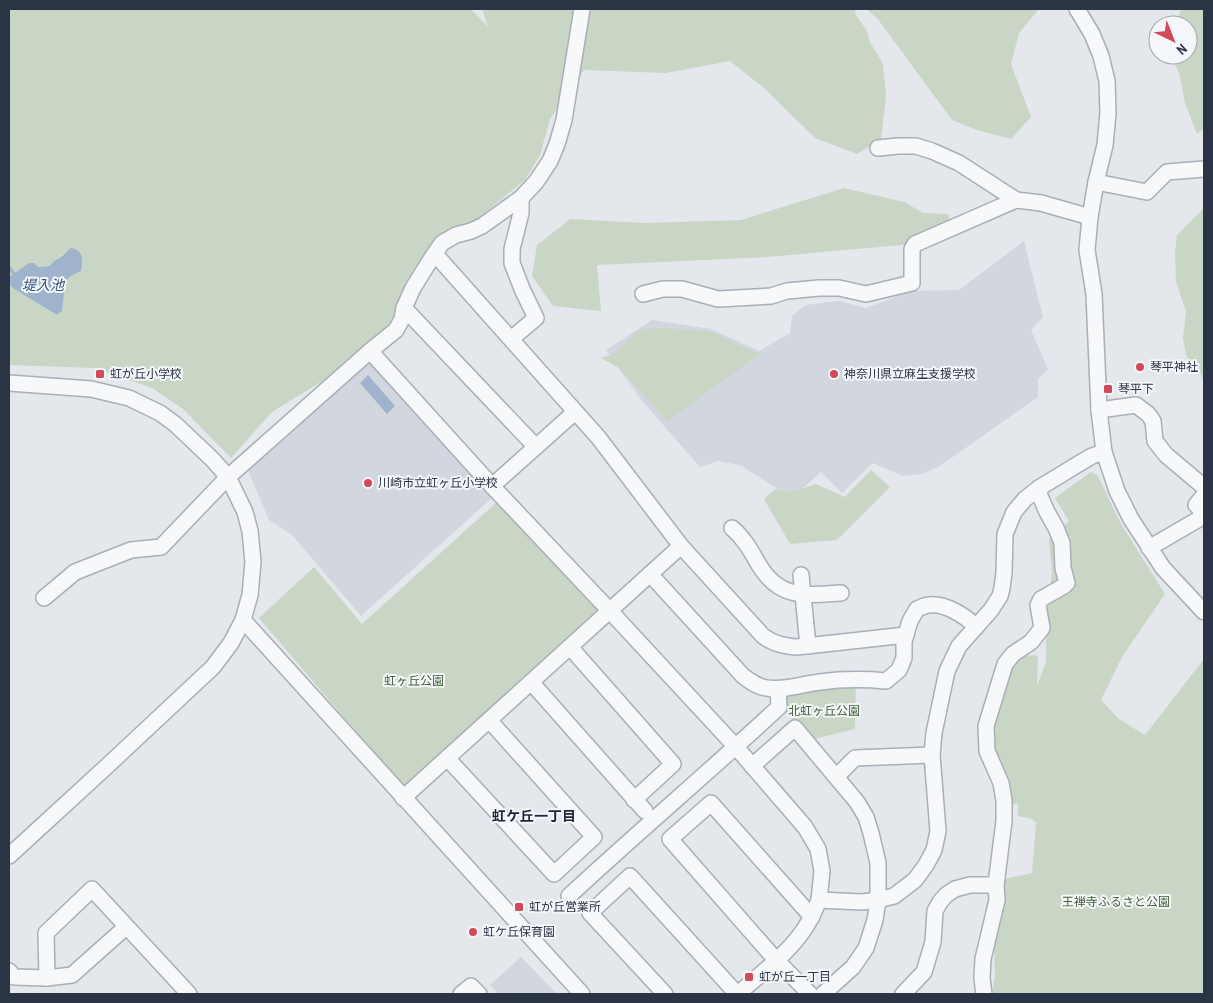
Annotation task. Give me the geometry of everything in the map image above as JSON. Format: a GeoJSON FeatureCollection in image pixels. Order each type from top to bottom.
{"type":"FeatureCollection","features":[{"type":"Feature","properties":{"kind":"street"},"geometry":{"type":"LineString","coordinates":[[44,598],[75,572],[131,550],[161,547],[228,477],[396,330],[413,288],[442,243],[456,235],[482,226],[520,198],[536,182],[550,162],[564,120],[582,9]]}},
{"type":"Feature","properties":{"kind":"street"},"geometry":{"type":"LineString","coordinates":[[1077,9],[1095,41],[1107,81],[1108,113],[1105,145],[1096,182],[1087,250],[1094,294],[1098,410],[1104,452],[1117,491],[1149,548],[1163,568],[1204,612]]}},
{"type":"Feature","properties":{"kind":"street"},"geometry":{"type":"LineString","coordinates":[[878,148],[916,146],[932,151],[960,163],[1016,200],[1041,203],[1090,217]]}},
{"type":"Feature","properties":{"kind":"street"},"geometry":{"type":"LineString","coordinates":[[1096,182],[1146,192],[1167,172],[1204,169]]}},
{"type":"Feature","properties":{"kind":"street"},"geometry":{"type":"LineString","coordinates":[[510,339],[536,318],[512,263],[512,249],[521,213],[520,198]]}},
{"type":"Feature","properties":{"kind":"street"},"geometry":{"type":"LineString","coordinates":[[643,294],[663,289],[682,289],[718,299],[771,296],[787,291],[819,288],[839,288],[866,294],[912,283],[912,249],[915,244],[1016,200]]}},
{"type":"Feature","properties":{"kind":"street"},"geometry":{"type":"LineString","coordinates":[[435,254],[598,437],[681,546],[763,636],[772,642],[784,646],[797,647],[906,635]]}},
{"type":"Feature","properties":{"kind":"street"},"geometry":{"type":"LineString","coordinates":[[404,308],[536,447]]}},
{"type":"Feature","properties":{"kind":"street"},"geometry":{"type":"LineString","coordinates":[[370,352],[492,486],[736,747],[805,827],[818,849],[822,871],[819,900],[812,917],[794,943],[737,994],[630,876],[590,913],[665,994]]}},
{"type":"Feature","properties":{"kind":"street"},"geometry":{"type":"LineString","coordinates":[[9,383],[91,389],[129,398],[175,424],[228,477],[245,512],[250,531],[253,562],[250,595],[243,620],[213,667],[9,856]]}},
{"type":"Feature","properties":{"kind":"street"},"geometry":{"type":"LineString","coordinates":[[1098,410],[1136,405],[1148,414],[1153,422],[1155,441],[1166,455],[1204,486]]}},
{"type":"Feature","properties":{"kind":"street"},"geometry":{"type":"LineString","coordinates":[[492,486],[575,412]]}},
{"type":"Feature","properties":{"kind":"street"},"geometry":{"type":"LineString","coordinates":[[819,900],[862,902],[894,896],[916,880],[926,865],[934,850],[938,831],[932,755],[934,733],[947,671],[959,646],[991,610],[1000,596],[1004,573],[1005,534],[1014,512],[1025,499],[1039,488],[1092,456],[1104,452]]}},
{"type":"Feature","properties":{"kind":"street"},"geometry":{"type":"LineString","coordinates":[[984,994],[982,978],[983,959],[997,900],[996,885],[1004,822],[1004,800],[1001,783],[987,751],[986,726],[1005,664],[1013,654],[1032,642],[1042,628],[1038,605],[1040,599],[1067,583],[1063,568],[1062,543],[1056,528],[1046,512],[1039,488]]}},
{"type":"Feature","properties":{"kind":"street"},"geometry":{"type":"LineString","coordinates":[[1149,548],[1204,514],[1196,504],[1204,495]]}},
{"type":"Feature","properties":{"kind":"street"},"geometry":{"type":"LineString","coordinates":[[732,528],[743,538],[769,578],[784,590],[802,595],[841,593]]}},
{"type":"Feature","properties":{"kind":"street"},"geometry":{"type":"LineString","coordinates":[[403,798],[681,546]]}},
{"type":"Feature","properties":{"kind":"street"},"geometry":{"type":"LineString","coordinates":[[650,574],[743,676],[753,684],[764,688],[778,689],[821,682],[865,679],[886,681],[899,670],[904,658],[904,641],[910,621],[917,609],[929,605],[953,610],[976,627]]}},
{"type":"Feature","properties":{"kind":"street"},"geometry":{"type":"LineString","coordinates":[[801,575],[808,646]]}},
{"type":"Feature","properties":{"kind":"street"},"geometry":{"type":"LineString","coordinates":[[243,620],[582,994]]}},
{"type":"Feature","properties":{"kind":"street"},"geometry":{"type":"LineString","coordinates":[[570,647],[673,764],[634,800]]}},
{"type":"Feature","properties":{"kind":"street"},"geometry":{"type":"LineString","coordinates":[[531,682],[645,811]]}},
{"type":"Feature","properties":{"kind":"street"},"geometry":{"type":"LineString","coordinates":[[569,896],[779,707],[778,689]]}},
{"type":"Feature","properties":{"kind":"street"},"geometry":{"type":"LineString","coordinates":[[447,758],[554,874],[594,837],[489,720]]}},
{"type":"Feature","properties":{"kind":"street"},"geometry":{"type":"LineString","coordinates":[[752,766],[795,728],[857,802],[866,817],[872,833],[878,863],[878,900],[866,948],[853,967],[823,994]]}},
{"type":"Feature","properties":{"kind":"street"},"geometry":{"type":"LineString","coordinates":[[836,777],[854,758],[932,755]]}},
{"type":"Feature","properties":{"kind":"street"},"geometry":{"type":"LineString","coordinates":[[810,994],[776,960],[670,839],[710,803],[812,917]]}},
{"type":"Feature","properties":{"kind":"street"},"geometry":{"type":"LineString","coordinates":[[902,994],[924,972],[933,942],[935,911],[946,895],[955,889],[970,885],[996,885]]}},
{"type":"Feature","properties":{"kind":"street"},"geometry":{"type":"LineString","coordinates":[[47,978],[46,933],[92,889],[189,994]]}},
{"type":"Feature","properties":{"kind":"street"},"geometry":{"type":"LineString","coordinates":[[11,975],[47,978],[72,975],[126,927]]}},
{"type":"Feature","properties":{"kind":"street"},"geometry":{"type":"LineString","coordinates":[[462,994],[471,986],[479,994]]}},
{"type":"Feature","properties":{"kind":"shaded area","name":"神奈川県立麻生支援学校"},"geometry":{"type":"Polygon","coordinates":[[[1024,241],[1043,317],[1031,330],[1048,369],[1038,379],[1038,397],[940,466],[922,474],[903,476],[873,463],[842,493],[821,472],[792,498],[740,465],[718,461],[700,467],[643,402],[606,350],[652,320],[711,329],[759,351],[790,333],[792,316],[806,305],[838,301],[866,308],[911,291],[959,290],[1024,241]]]}},
{"type":"Feature","properties":{"kind":"shaded area","name":"川崎市立虹ヶ丘小学校"},"geometry":{"type":"Polygon","coordinates":[[[369,359],[494,496],[361,616],[292,535],[269,520],[248,470],[369,359]]]}},
{"type":"Feature","properties":{"kind":"shaded area"},"geometry":{"type":"Polygon","coordinates":[[[521,957],[554,991],[560,994],[498,994],[490,985],[521,957]]]}},
{"type":"Feature","properties":{"kind":"green space"},"geometry":{"type":"Polygon","coordinates":[[[9,9],[471,9],[488,27],[482,9],[856,9],[855,14],[866,29],[871,44],[883,64],[886,96],[881,139],[857,154],[815,138],[764,88],[730,61],[666,73],[584,70],[550,119],[540,155],[525,180],[471,224],[431,244],[405,283],[394,319],[375,338],[324,380],[272,412],[231,458],[183,409],[152,388],[95,368],[9,365],[9,283],[14,289],[57,315],[62,311],[62,287],[64,283],[81,271],[83,265],[82,256],[66,251],[50,266],[38,267],[29,263],[9,277],[9,9]]]}},
{"type":"Feature","properties":{"kind":"green space"},"geometry":{"type":"Polygon","coordinates":[[[866,9],[1039,9],[1019,33],[1011,64],[1031,117],[1011,139],[977,130],[952,120],[877,18],[866,9]]]}},
{"type":"Feature","properties":{"kind":"green space"},"geometry":{"type":"Polygon","coordinates":[[[1181,9],[1204,9],[1204,128],[1197,134],[1185,103],[1180,76],[1175,65],[1198,65],[1198,15],[1179,15],[1181,9]]]}},
{"type":"Feature","properties":{"kind":"green space"},"geometry":{"type":"Polygon","coordinates":[[[844,188],[904,202],[923,213],[948,214],[951,224],[913,244],[767,257],[597,265],[601,311],[553,306],[532,276],[537,245],[570,219],[645,223],[741,220],[844,188]]]}},
{"type":"Feature","properties":{"kind":"green space"},"geometry":{"type":"Polygon","coordinates":[[[1204,208],[1204,383],[1201,374],[1193,372],[1186,354],[1183,338],[1186,311],[1176,282],[1175,252],[1177,235],[1204,208]]]}},
{"type":"Feature","properties":{"kind":"green space"},"geometry":{"type":"Polygon","coordinates":[[[665,328],[713,332],[739,346],[760,354],[667,421],[619,368],[601,358],[615,353],[640,329],[665,328]]]}},
{"type":"Feature","properties":{"kind":"green space"},"geometry":{"type":"Polygon","coordinates":[[[871,470],[890,487],[837,540],[790,544],[764,499],[775,489],[792,492],[816,484],[845,497],[871,470]]]}},
{"type":"Feature","properties":{"kind":"green space","name":"王禅寺ふるさと公園"},"geometry":{"type":"Polygon","coordinates":[[[1091,472],[1098,476],[1121,524],[1165,594],[1122,657],[1101,700],[1119,719],[1145,735],[1204,659],[1204,994],[992,994],[995,976],[994,948],[1005,879],[1032,873],[1036,823],[1032,819],[1018,816],[1018,804],[1010,805],[1012,798],[993,758],[989,740],[1009,671],[1020,658],[1028,655],[1038,656],[1037,686],[1046,662],[1046,624],[1052,571],[1049,540],[1069,521],[1055,498],[1091,472]]]}},
{"type":"Feature","properties":{"kind":"green space","name":"虹ヶ丘公園"},"geometry":{"type":"Polygon","coordinates":[[[498,501],[599,608],[409,794],[259,618],[314,567],[362,624],[498,501]]]}},
{"type":"Feature","properties":{"kind":"green space","name":"北虹ヶ丘公園"},"geometry":{"type":"Polygon","coordinates":[[[856,684],[855,729],[814,739],[798,726],[784,710],[782,691],[856,684]]]}},
{"type":"Feature","properties":{"kind":"water","name":"堤入池"},"geometry":{"type":"Polygon","coordinates":[[[71,248],[78,251],[82,256],[82,267],[81,271],[69,278],[61,288],[64,293],[62,311],[57,315],[9,284],[9,277],[29,263],[34,263],[38,267],[50,266],[71,248]]]}},
{"type":"Feature","properties":{"kind":"water"},"geometry":{"type":"Polygon","coordinates":[[[368,375],[395,406],[387,414],[360,383],[368,375]]]}},
{"type":"Feature","properties":{"kind":"waterway"},"geometry":{"type":"LineString","coordinates":[[9,267],[14,274]]}},
{"type":"Feature","properties":{"kind":"place","name":"琴平神社"},"geometry":{"type":"Point","coordinates":[1140,367]}},
{"type":"Feature","properties":{"kind":"place","name":"虹が丘小学校"},"geometry":{"type":"Point","coordinates":[100,374]}},
{"type":"Feature","properties":{"kind":"place","name":"神奈川県立麻生支援学校"},"geometry":{"type":"Point","coordinates":[834,374]}},
{"type":"Feature","properties":{"kind":"place","name":"琴平下"},"geometry":{"type":"Point","coordinates":[1108,389]}},
{"type":"Feature","properties":{"kind":"place","name":"川崎市立虹ヶ丘小学校"},"geometry":{"type":"Point","coordinates":[368,483]}},
{"type":"Feature","properties":{"kind":"place","name":"虹が丘営業所"},"geometry":{"type":"Point","coordinates":[519,907]}},
{"type":"Feature","properties":{"kind":"place","name":"虹ケ丘保育園"},"geometry":{"type":"Point","coordinates":[473,932]}},
{"type":"Feature","properties":{"kind":"place","name":"虹が丘一丁目"},"geometry":{"type":"Point","coordinates":[749,977]}},
{"type":"Feature","properties":{"kind":"district","name":"虹ケ丘一丁目"},"geometry":{"type":"Point","coordinates":[534,816]}}]}
